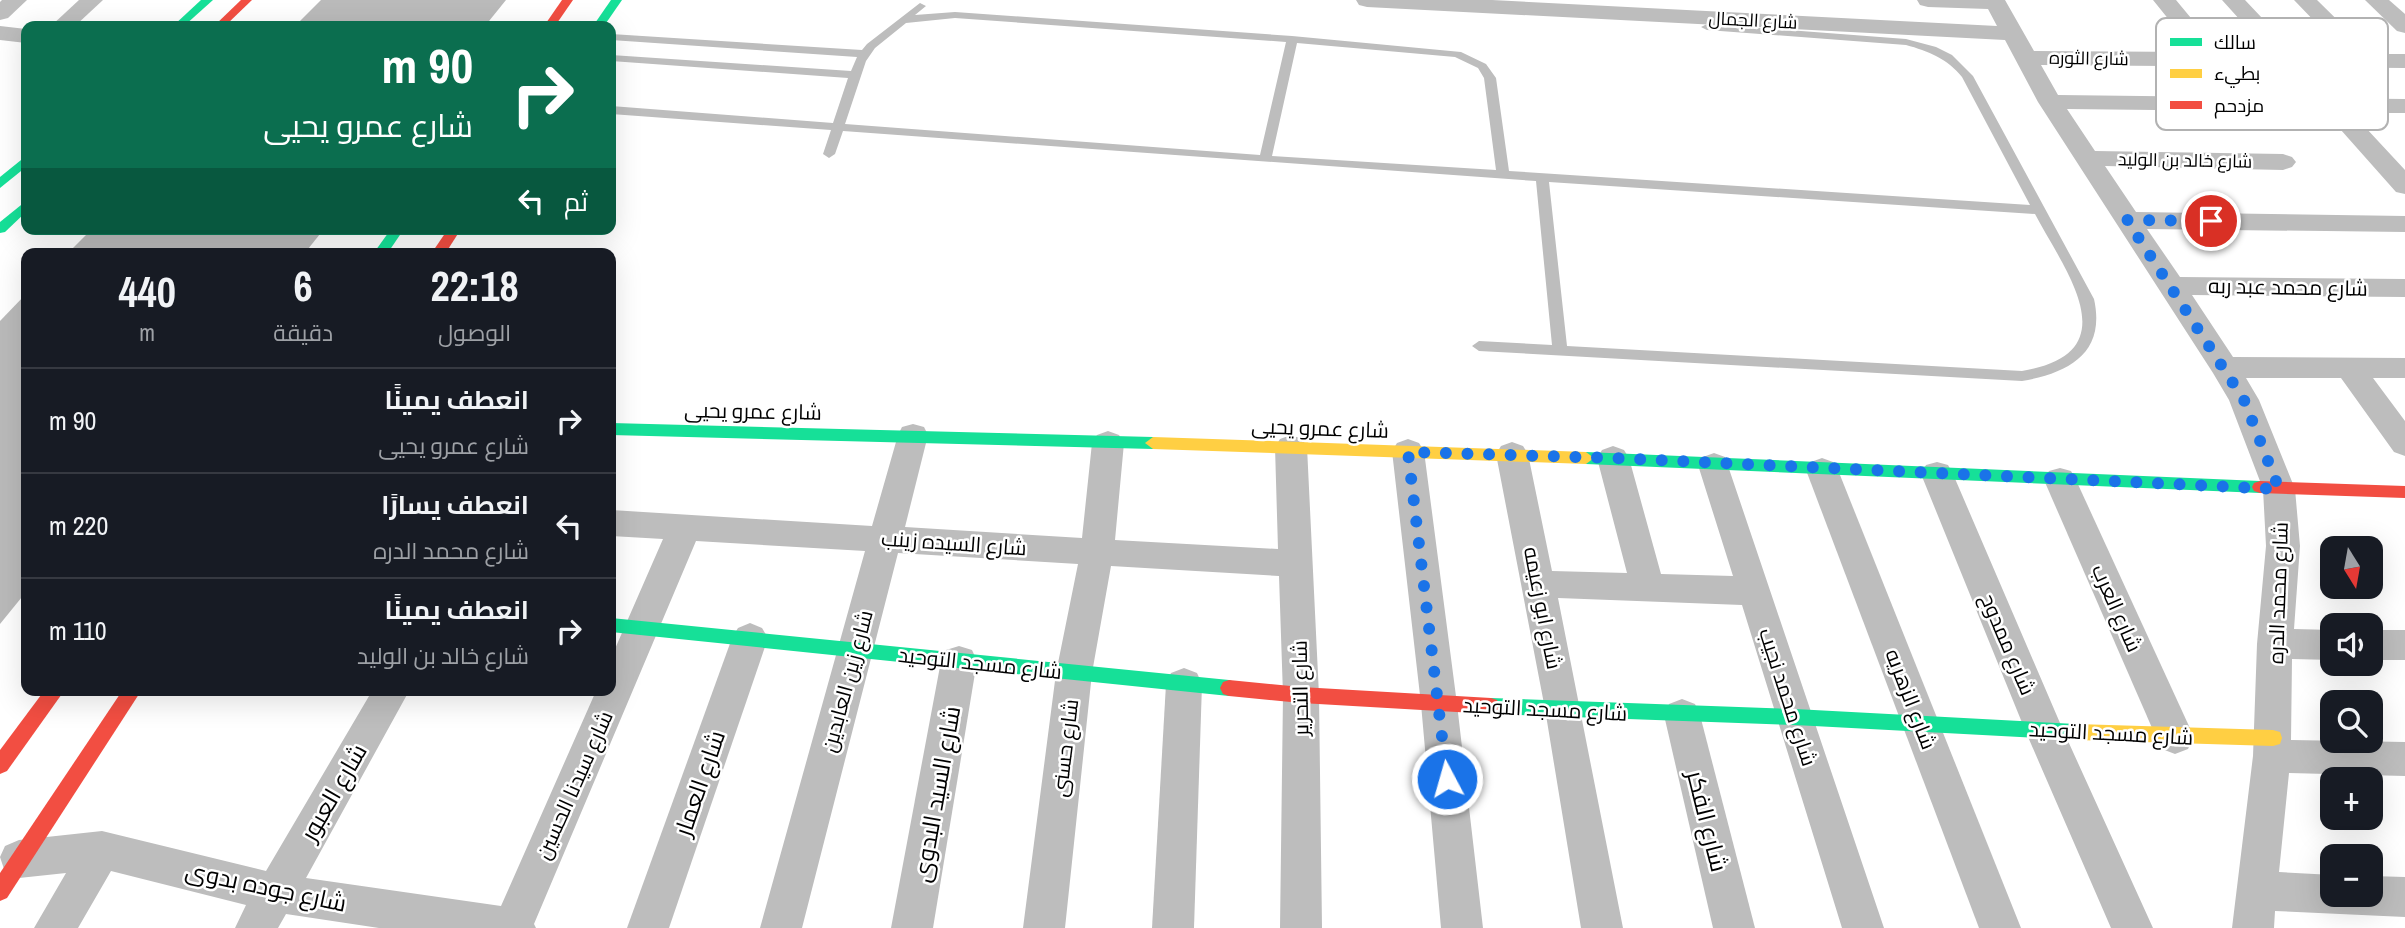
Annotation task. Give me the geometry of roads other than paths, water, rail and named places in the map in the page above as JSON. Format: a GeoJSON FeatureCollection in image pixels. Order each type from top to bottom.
{"type":"FeatureCollection","features":[{"type":"Feature","properties":{"kind":"street"},"geometry":{"type":"LineString","coordinates":[[0,13],[16,0]]}},
{"type":"Feature","properties":{"kind":"street"},"geometry":{"type":"LineString","coordinates":[[68,21],[92,0]]}},
{"type":"Feature","properties":{"kind":"street"},"geometry":{"type":"LineString","coordinates":[[184,21],[208,0]]}},
{"type":"Feature","properties":{"kind":"street"},"geometry":{"type":"LineString","coordinates":[[224,21],[247,0]]}},
{"type":"Feature","properties":{"kind":"street"},"geometry":{"type":"LineString","coordinates":[[553,21],[568,0]]}},
{"type":"Feature","properties":{"kind":"street"},"geometry":{"type":"LineString","coordinates":[[602,21],[617,0]]}},
{"type":"Feature","properties":{"kind":"street","name":"شارع الجمال"},"geometry":{"type":"LineString","coordinates":[[1367,0],[2019,46]]}},
{"type":"Feature","properties":{"kind":"street"},"geometry":{"type":"LineString","coordinates":[[1928,0],[1995,2]]}},
{"type":"Feature","properties":{"kind":"street"},"geometry":{"type":"LineString","coordinates":[[2164,0],[2179,18]]}},
{"type":"Feature","properties":{"kind":"street"},"geometry":{"type":"LineString","coordinates":[[2233,0],[2250,18]]}},
{"type":"Feature","properties":{"kind":"street"},"geometry":{"type":"LineString","coordinates":[[2305,0],[2323,18]]}},
{"type":"Feature","properties":{"kind":"street"},"geometry":{"type":"LineString","coordinates":[[2376,0],[2405,26]]}},
{"type":"Feature","properties":{"kind":"street","name":"شارع محمد الدره"},"geometry":{"type":"LineString","coordinates":[[1995,2],[2050,102],[2225,367],[2244,400],[2279,489],[2283,546],[2275,644],[2272,747],[2255,910]]}},
{"type":"Feature","properties":{"kind":"street"},"geometry":{"type":"LineString","coordinates":[[0,33],[21,35]]}},
{"type":"Feature","properties":{"kind":"street","name":"شارع الثوره"},"geometry":{"type":"LineString","coordinates":[[2019,46],[2156,55]]}},
{"type":"Feature","properties":{"kind":"street"},"geometry":{"type":"LineString","coordinates":[[2050,102],[2156,103]]}},
{"type":"Feature","properties":{"kind":"street"},"geometry":{"type":"LineString","coordinates":[[2355,130],[2405,186]]}},
{"type":"Feature","properties":{"kind":"street","name":"شارع خالد بن الوليد"},"geometry":{"type":"LineString","coordinates":[[2086,158],[2283,162]]}},
{"type":"Feature","properties":{"kind":"street"},"geometry":{"type":"LineString","coordinates":[[0,184],[21,165]]}},
{"type":"Feature","properties":{"kind":"street"},"geometry":{"type":"LineString","coordinates":[[0,229],[21,210]]}},
{"type":"Feature","properties":{"kind":"street"},"geometry":{"type":"LineString","coordinates":[[2127,220],[2405,224]]}},
{"type":"Feature","properties":{"kind":"street","name":"شارع محمد عبد ربه"},"geometry":{"type":"LineString","coordinates":[[2171,286],[2405,288]]}},
{"type":"Feature","properties":{"kind":"street"},"geometry":{"type":"LineString","coordinates":[[2225,367],[2405,368]]}},
{"type":"Feature","properties":{"kind":"street"},"geometry":{"type":"LineString","coordinates":[[2349,368],[2405,444]]}},
{"type":"Feature","properties":{"kind":"street","name":"شارع عمرو يحيى"},"geometry":{"type":"LineString","coordinates":[[616,429],[914,435],[1512,454],[1822,470],[2405,492]]}},
{"type":"Feature","properties":{"kind":"street","name":"شارع زين العابدين"},"geometry":{"type":"LineString","coordinates":[[781,928],[914,435]]}},
{"type":"Feature","properties":{"kind":"street","name":"شارع حسنى"},"geometry":{"type":"LineString","coordinates":[[1044,928],[1074,673],[1097,552],[1108,443]]}},
{"type":"Feature","properties":{"kind":"street","name":"شارع التحرير"},"geometry":{"type":"LineString","coordinates":[[1291,447],[1301,695],[1301,928]]}},
{"type":"Feature","properties":{"kind":"street"},"geometry":{"type":"LineString","coordinates":[[1408,452],[1439,704],[1462,928]]}},
{"type":"Feature","properties":{"kind":"street","name":"شارع ابو زعيمه"},"geometry":{"type":"LineString","coordinates":[[1512,454],[1563,709],[1602,928]]}},
{"type":"Feature","properties":{"kind":"street"},"geometry":{"type":"LineString","coordinates":[[1613,458],[1648,587]]}},
{"type":"Feature","properties":{"kind":"street","name":"شارع محمد نجيب"},"geometry":{"type":"LineString","coordinates":[[1714,465],[1863,928]]}},
{"type":"Feature","properties":{"kind":"street","name":"شارع الزهريه"},"geometry":{"type":"LineString","coordinates":[[1822,470],[2000,928]]}},
{"type":"Feature","properties":{"kind":"street","name":"شارع ممدوح"},"geometry":{"type":"LineString","coordinates":[[1937,474],[2044,730],[2132,928]]}},
{"type":"Feature","properties":{"kind":"street","name":"شارع العرب"},"geometry":{"type":"LineString","coordinates":[[2060,480],[2175,737]]}},
{"type":"Feature","properties":{"kind":"street","name":"شارع السيده زينب"},"geometry":{"type":"LineString","coordinates":[[616,523],[1297,564]]}},
{"type":"Feature","properties":{"kind":"street","name":"شارع سيدنا الحسين"},"geometry":{"type":"LineString","coordinates":[[616,654],[626,627],[685,527]]}},
{"type":"Feature","properties":{"kind":"street"},"geometry":{"type":"LineString","coordinates":[[1538,583],[1754,591]]}},
{"type":"Feature","properties":{"kind":"street","name":"شارع مسجد التوحيد"},"geometry":{"type":"LineString","coordinates":[[626,627],[1301,695],[1439,704],[1921,723],[2175,737],[2405,759]]}},
{"type":"Feature","properties":{"kind":"street","name":"شارع العمار"},"geometry":{"type":"LineString","coordinates":[[648,928],[750,638]]}},
{"type":"Feature","properties":{"kind":"street"},"geometry":{"type":"LineString","coordinates":[[2275,644],[2320,645]]}},
{"type":"Feature","properties":{"kind":"street"},"geometry":{"type":"LineString","coordinates":[[2383,645],[2405,645]]}},
{"type":"Feature","properties":{"kind":"street","name":"شارع السيد البدوى"},"geometry":{"type":"LineString","coordinates":[[912,928],[959,661]]}},
{"type":"Feature","properties":{"kind":"street"},"geometry":{"type":"LineString","coordinates":[[1173,928],[1184,684]]}},
{"type":"Feature","properties":{"kind":"street"},"geometry":{"type":"LineString","coordinates":[[0,765],[51,696]]}},
{"type":"Feature","properties":{"kind":"street"},"geometry":{"type":"LineString","coordinates":[[9,875],[129,696]]}},
{"type":"Feature","properties":{"kind":"street","name":"شارع العبور"},"geometry":{"type":"LineString","coordinates":[[256,928],[388,696]]}},
{"type":"Feature","properties":{"kind":"street","name":"شارع سيدنا الحسين"},"geometry":{"type":"LineString","coordinates":[[513,928],[600,696]]}},
{"type":"Feature","properties":{"kind":"street","name":"شارع الفكر"},"geometry":{"type":"LineString","coordinates":[[1682,715],[1734,928]]}},
{"type":"Feature","properties":{"kind":"street"},"geometry":{"type":"LineString","coordinates":[[55,928],[102,850]]}},
{"type":"Feature","properties":{"kind":"street","name":"شارع جوده بدوى"},"geometry":{"type":"LineString","coordinates":[[9,875],[102,850],[276,893],[513,928]]}},
{"type":"Feature","properties":{"kind":"street"},"geometry":{"type":"LineString","coordinates":[[2255,910],[2405,897]]}},
{"type":"Feature","properties":{"kind":"lane"},"geometry":{"type":"LineString","coordinates":[[829,154],[864,54],[919,6]]}},
{"type":"Feature","properties":{"kind":"lane"},"geometry":{"type":"LineString","coordinates":[[903,20],[955,15],[1447,51],[1475,61],[1490,78],[1503,175]]}},
{"type":"Feature","properties":{"kind":"lane"},"geometry":{"type":"LineString","coordinates":[[1479,346],[2022,376],[2046,373],[2064,365],[2085,343],[2092,322],[2087,299],[1967,76],[1957,64],[1940,53],[1906,42],[1707,27]]}},
{"type":"Feature","properties":{"kind":"lane"},"geometry":{"type":"LineString","coordinates":[[616,37],[864,54]]}},
{"type":"Feature","properties":{"kind":"lane"},"geometry":{"type":"LineString","coordinates":[[1265,159],[1292,39]]}},
{"type":"Feature","properties":{"kind":"lane"},"geometry":{"type":"LineString","coordinates":[[616,58],[855,75]]}},
{"type":"Feature","properties":{"kind":"lane"},"geometry":{"type":"LineString","coordinates":[[616,110],[1265,159],[2041,211]]}},
{"type":"Feature","properties":{"kind":"lane"},"geometry":{"type":"LineString","coordinates":[[1542,177],[1560,350]]}}]}
